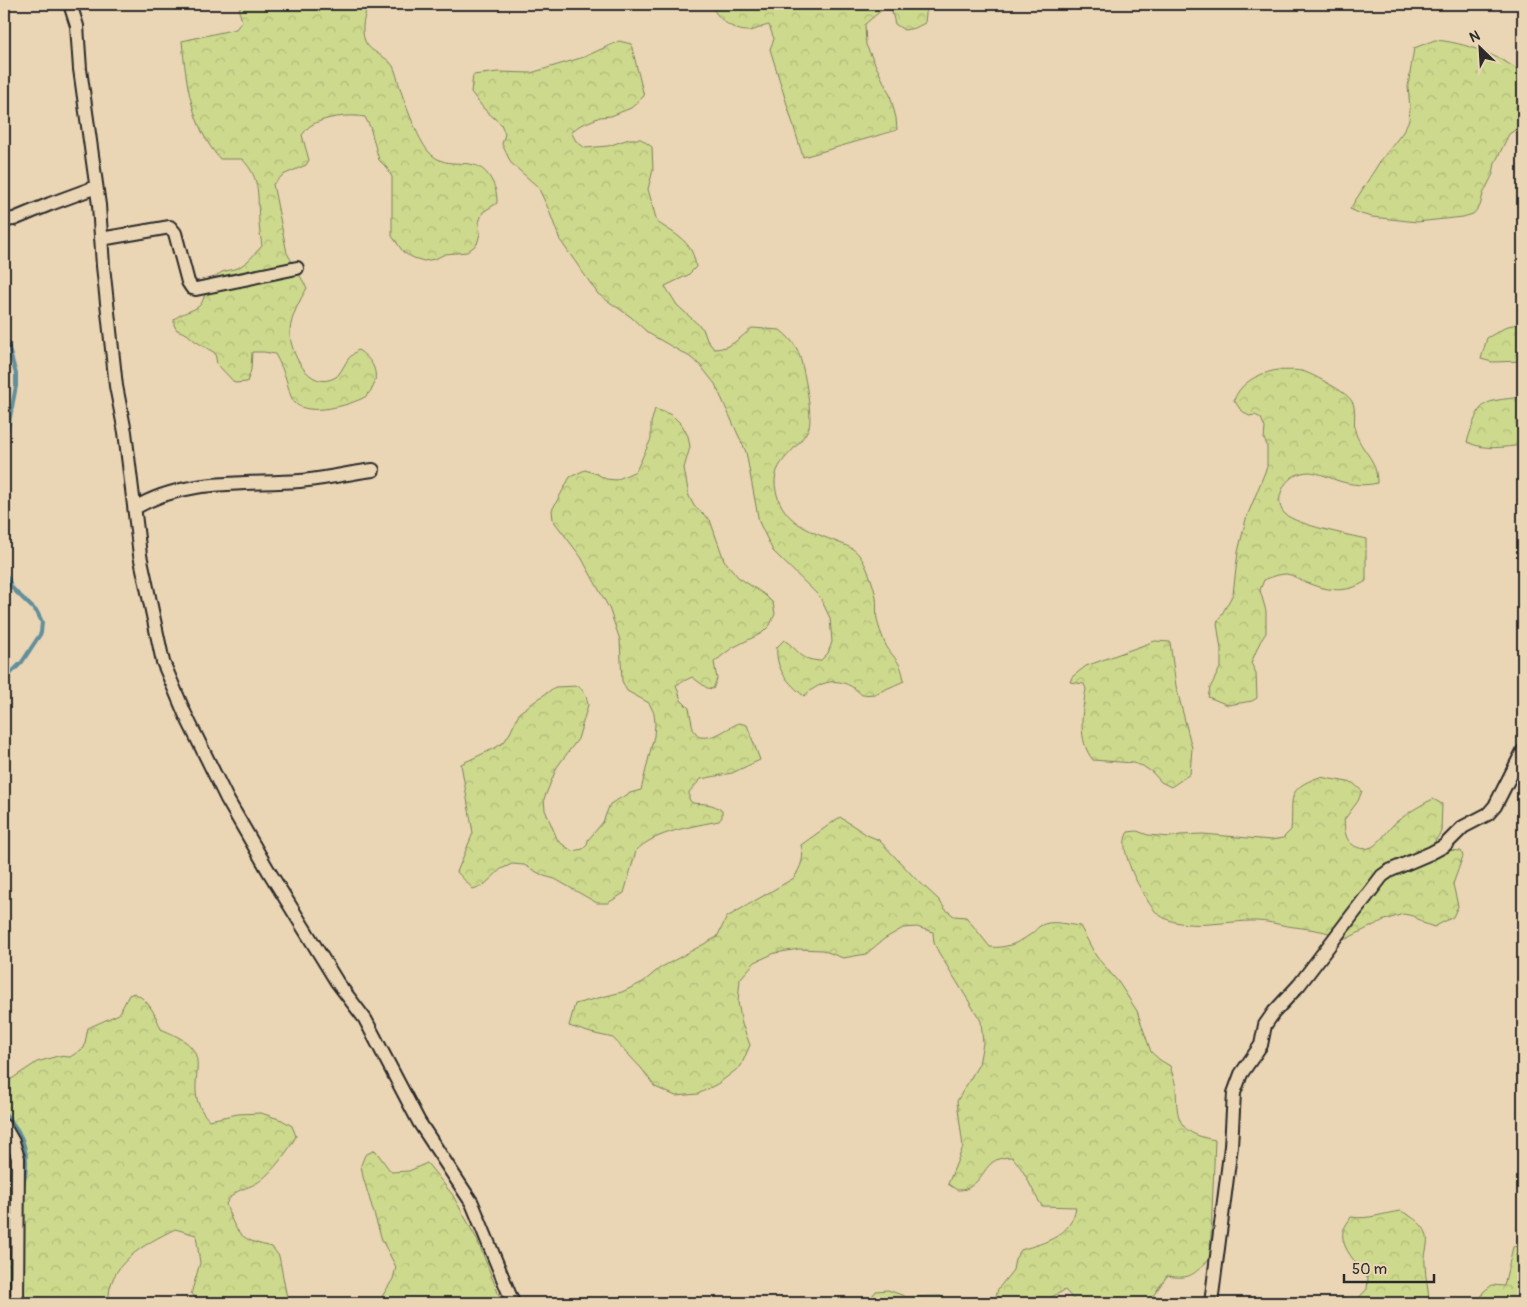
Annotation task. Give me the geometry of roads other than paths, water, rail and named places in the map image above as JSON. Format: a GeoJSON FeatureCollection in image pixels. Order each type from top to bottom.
{"type":"FeatureCollection","features":[{"type":"Feature","properties":{"kind":"street"},"geometry":{"type":"LineString","coordinates":[[70,4],[77,26],[80,69],[96,187],[116,386],[125,432],[140,555],[163,662],[185,714],[227,798],[263,862],[337,982],[365,1019],[419,1122],[472,1204],[514,1303]]}},
{"type":"Feature","properties":{"kind":"street"},"geometry":{"type":"LineString","coordinates":[[4,220],[14,220],[96,187]]}},
{"type":"Feature","properties":{"kind":"street"},"geometry":{"type":"LineString","coordinates":[[101,239],[170,227],[175,234],[188,282],[192,288],[196,289],[297,268]]}},
{"type":"Feature","properties":{"kind":"street"},"geometry":{"type":"LineString","coordinates":[[135,508],[154,498],[205,486],[302,481],[373,470]]}},
{"type":"Feature","properties":{"kind":"street"},"geometry":{"type":"LineString","coordinates":[[1211,1303],[1231,1146],[1234,1093],[1241,1074],[1261,1045],[1265,1024],[1299,985],[1382,876],[1444,846],[1463,828],[1488,814],[1495,806],[1523,751]]}},
{"type":"Feature","properties":{"kind":"street"},"geometry":{"type":"LineString","coordinates":[[4,1126],[13,1142],[18,1158],[17,1303]]}},
{"type":"Feature","properties":{"kind":"waterway"},"geometry":{"type":"LineString","coordinates":[[4,331],[16,374],[16,386],[4,449]]}},
{"type":"Feature","properties":{"kind":"waterway"},"geometry":{"type":"LineString","coordinates":[[4,488],[8,520],[4,547]]}},
{"type":"Feature","properties":{"kind":"waterway"},"geometry":{"type":"LineString","coordinates":[[4,571],[12,588],[37,612],[42,622],[41,633],[22,662],[4,680]]}},
{"type":"Feature","properties":{"kind":"waterway"},"geometry":{"type":"LineString","coordinates":[[4,1113],[22,1138],[26,1156],[23,1186]]}},
{"type":"Feature","properties":{"kind":"waterway"},"geometry":{"type":"LineString","coordinates":[[4,1301],[7,1228],[13,1206]]}}]}
